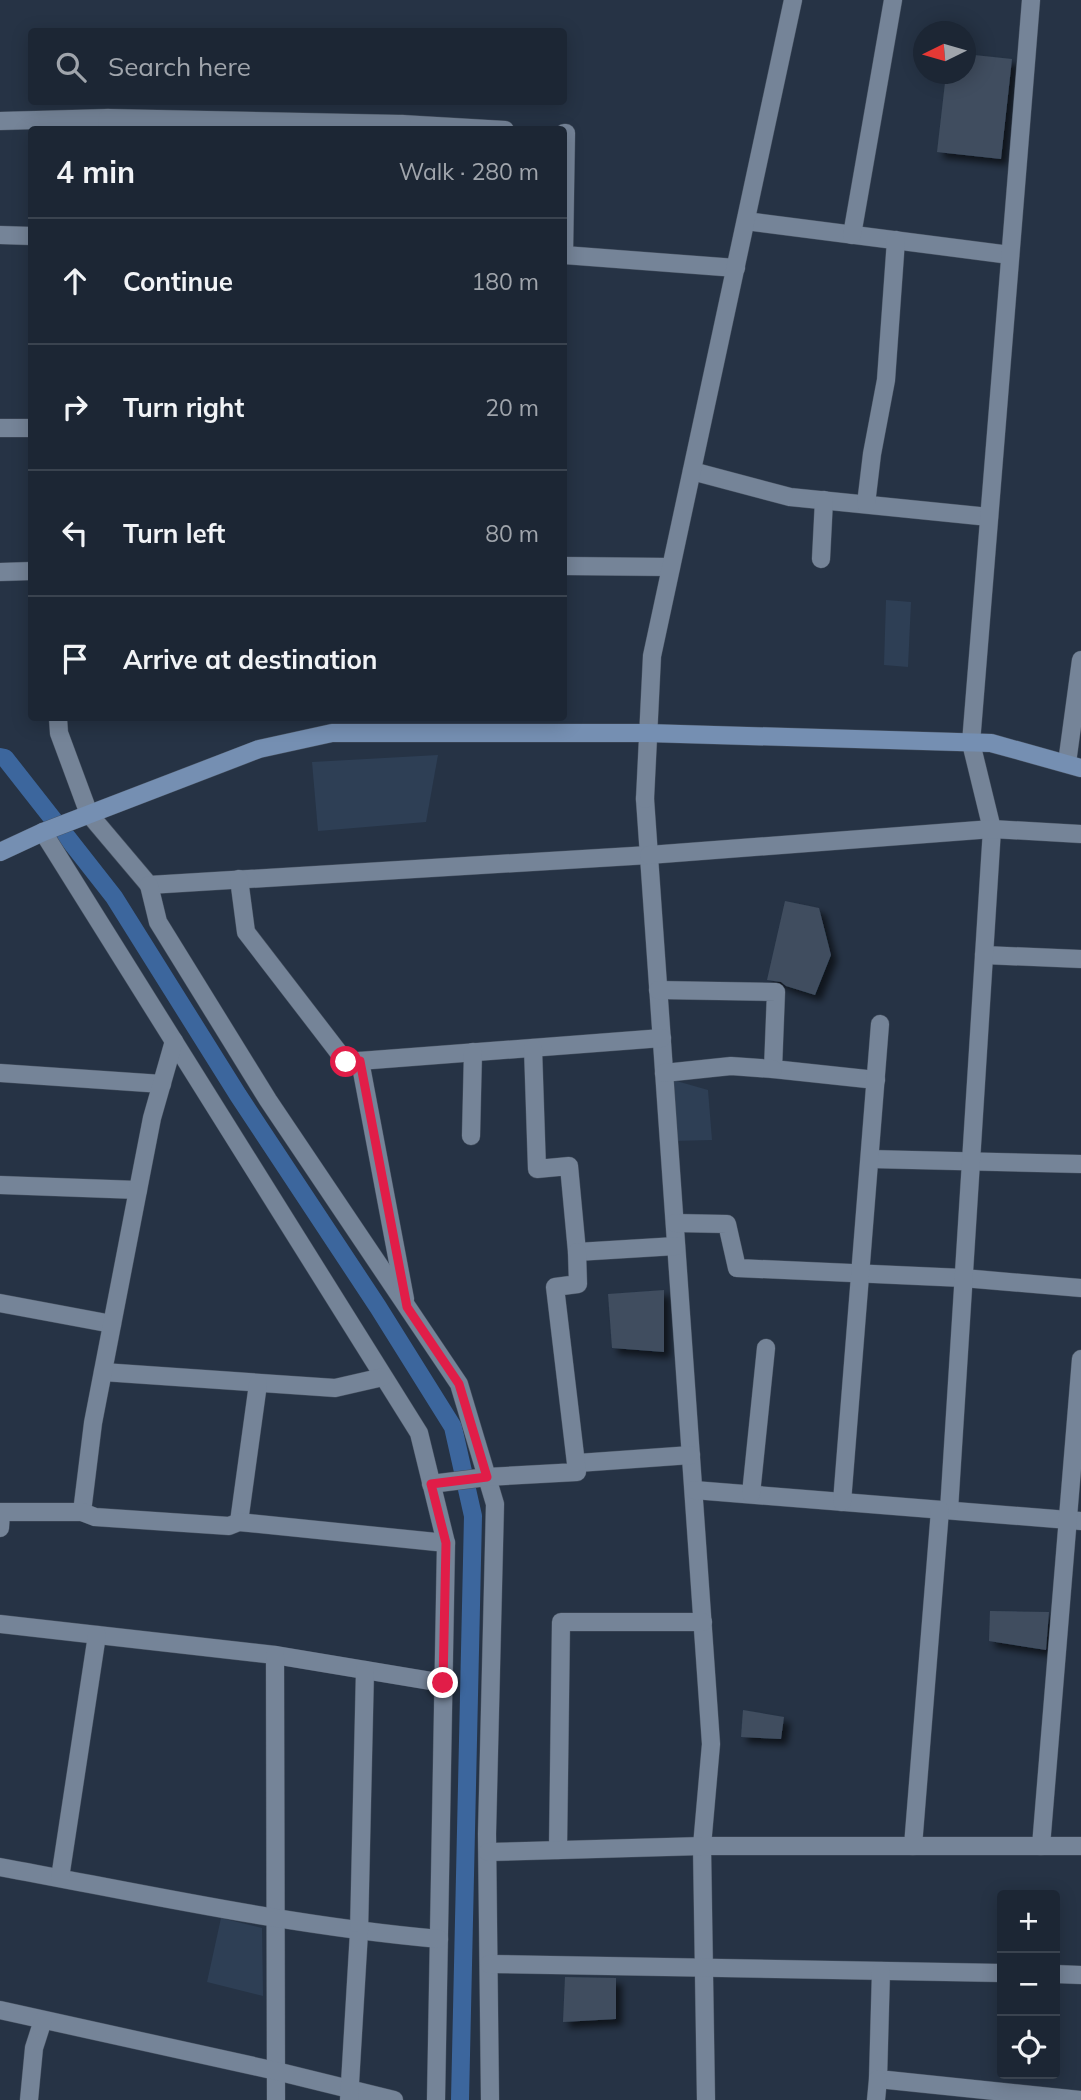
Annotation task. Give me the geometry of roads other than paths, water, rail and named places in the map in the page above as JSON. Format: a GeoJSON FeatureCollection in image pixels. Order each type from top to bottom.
{"type":"FeatureCollection","features":[{"type":"Feature","properties":{"kind":"main road"},"geometry":{"type":"LineString","coordinates":[[0,852],[43,832],[259,749],[331,733],[648,733],[991,743],[1074,766]]}},
{"type":"Feature","properties":{"kind":"street"},"geometry":{"type":"LineString","coordinates":[[706,2100],[702,1846],[712,1744],[645,799],[652,656],[793,0]]}},
{"type":"Feature","properties":{"kind":"street"},"geometry":{"type":"LineString","coordinates":[[852,235],[893,0]]}},
{"type":"Feature","properties":{"kind":"street"},"geometry":{"type":"LineString","coordinates":[[913,1846],[944,1510],[971,1162],[992,829],[971,743],[1031,0]]}},
{"type":"Feature","properties":{"kind":"street"},"geometry":{"type":"LineString","coordinates":[[0,121],[304,126]]}},
{"type":"Feature","properties":{"kind":"street"},"geometry":{"type":"LineString","coordinates":[[746,221],[1010,255]]}},
{"type":"Feature","properties":{"kind":"street"},"geometry":{"type":"LineString","coordinates":[[0,234],[28,236]]}},
{"type":"Feature","properties":{"kind":"street"},"geometry":{"type":"LineString","coordinates":[[866,504],[886,380],[896,240]]}},
{"type":"Feature","properties":{"kind":"street"},"geometry":{"type":"LineString","coordinates":[[567,255],[736,268]]}},
{"type":"Feature","properties":{"kind":"street"},"geometry":{"type":"LineString","coordinates":[[0,428],[28,428]]}},
{"type":"Feature","properties":{"kind":"street"},"geometry":{"type":"LineString","coordinates":[[692,471],[790,497],[989,517]]}},
{"type":"Feature","properties":{"kind":"street"},"geometry":{"type":"LineString","coordinates":[[821,559],[824,500]]}},
{"type":"Feature","properties":{"kind":"street"},"geometry":{"type":"LineString","coordinates":[[567,566],[671,567]]}},
{"type":"Feature","properties":{"kind":"street"},"geometry":{"type":"LineString","coordinates":[[0,572],[28,571]]}},
{"type":"Feature","properties":{"kind":"street"},"geometry":{"type":"LineString","coordinates":[[1074,766],[1081,660]]}},
{"type":"Feature","properties":{"kind":"street"},"geometry":{"type":"LineString","coordinates":[[58,721],[59,733],[89,814],[149,885],[158,922],[268,1100],[459,1384],[495,1504],[488,1852],[490,2100]]}},
{"type":"Feature","properties":{"kind":"street"},"geometry":{"type":"LineString","coordinates":[[149,885],[649,855],[992,829],[1081,834]]}},
{"type":"Feature","properties":{"kind":"street"},"geometry":{"type":"LineString","coordinates":[[43,832],[419,1433],[446,1543],[436,2100]]}},
{"type":"Feature","properties":{"kind":"street"},"geometry":{"type":"LineString","coordinates":[[239,879],[246,932],[346,1062],[662,1038]]}},
{"type":"Feature","properties":{"kind":"street"},"geometry":{"type":"LineString","coordinates":[[984,954],[1081,959]]}},
{"type":"Feature","properties":{"kind":"street"},"geometry":{"type":"LineString","coordinates":[[659,990],[776,992],[773,1069]]}},
{"type":"Feature","properties":{"kind":"street"},"geometry":{"type":"LineString","coordinates":[[842,1502],[880,1024]]}},
{"type":"Feature","properties":{"kind":"street"},"geometry":{"type":"LineString","coordinates":[[82,1512],[93,1423],[152,1118],[174,1041]]}},
{"type":"Feature","properties":{"kind":"street"},"geometry":{"type":"LineString","coordinates":[[431,1484],[487,1477],[577,1472],[555,1287],[578,1284],[569,1166],[537,1169],[533,1048]]}},
{"type":"Feature","properties":{"kind":"street"},"geometry":{"type":"LineString","coordinates":[[471,1136],[473,1052]]}},
{"type":"Feature","properties":{"kind":"street"},"geometry":{"type":"LineString","coordinates":[[360,1061],[407,1307]]}},
{"type":"Feature","properties":{"kind":"street"},"geometry":{"type":"LineString","coordinates":[[664,1073],[731,1066],[876,1080]]}},
{"type":"Feature","properties":{"kind":"street"},"geometry":{"type":"LineString","coordinates":[[0,1073],[162,1084]]}},
{"type":"Feature","properties":{"kind":"street"},"geometry":{"type":"LineString","coordinates":[[870,1159],[1081,1164]]}},
{"type":"Feature","properties":{"kind":"street"},"geometry":{"type":"LineString","coordinates":[[0,1185],[138,1190]]}},
{"type":"Feature","properties":{"kind":"street"},"geometry":{"type":"LineString","coordinates":[[675,1223],[727,1224],[737,1268],[963,1278],[1081,1288]]}},
{"type":"Feature","properties":{"kind":"street"},"geometry":{"type":"LineString","coordinates":[[576,1252],[676,1246]]}},
{"type":"Feature","properties":{"kind":"street"},"geometry":{"type":"LineString","coordinates":[[0,1303],[112,1324]]}},
{"type":"Feature","properties":{"kind":"street"},"geometry":{"type":"LineString","coordinates":[[751,1494],[765,1348]]}},
{"type":"Feature","properties":{"kind":"street"},"geometry":{"type":"LineString","coordinates":[[1041,1846],[1074,1520],[1081,1359]]}},
{"type":"Feature","properties":{"kind":"street"},"geometry":{"type":"LineString","coordinates":[[103,1372],[335,1388],[383,1377]]}},
{"type":"Feature","properties":{"kind":"street"},"geometry":{"type":"LineString","coordinates":[[239,1522],[258,1384]]}},
{"type":"Feature","properties":{"kind":"street"},"geometry":{"type":"LineString","coordinates":[[578,1463],[691,1455]]}},
{"type":"Feature","properties":{"kind":"street"},"geometry":{"type":"LineString","coordinates":[[694,1490],[1074,1520]]}},
{"type":"Feature","properties":{"kind":"street"},"geometry":{"type":"LineString","coordinates":[[0,1528],[1,1512],[82,1512],[95,1517],[229,1526],[239,1522],[446,1543]]}},
{"type":"Feature","properties":{"kind":"street"},"geometry":{"type":"LineString","coordinates":[[558,1850],[561,1622],[703,1622]]}},
{"type":"Feature","properties":{"kind":"street"},"geometry":{"type":"LineString","coordinates":[[0,1624],[275,1655],[443,1683]]}},
{"type":"Feature","properties":{"kind":"street"},"geometry":{"type":"LineString","coordinates":[[60,1878],[97,1634]]}},
{"type":"Feature","properties":{"kind":"street"},"geometry":{"type":"LineString","coordinates":[[275,1655],[276,2100]]}},
{"type":"Feature","properties":{"kind":"street"},"geometry":{"type":"LineString","coordinates":[[349,2094],[359,1932],[365,1670]]}},
{"type":"Feature","properties":{"kind":"street"},"geometry":{"type":"LineString","coordinates":[[488,1852],[702,1846],[1081,1846]]}},
{"type":"Feature","properties":{"kind":"street"},"geometry":{"type":"LineString","coordinates":[[0,1867],[359,1932],[439,1939]]}},
{"type":"Feature","properties":{"kind":"street"},"geometry":{"type":"LineString","coordinates":[[489,1964],[997,1973]]}},
{"type":"Feature","properties":{"kind":"street"},"geometry":{"type":"LineString","coordinates":[[876,2100],[881,1971]]}},
{"type":"Feature","properties":{"kind":"street"},"geometry":{"type":"LineString","coordinates":[[1060,1974],[1081,1975]]}},
{"type":"Feature","properties":{"kind":"street"},"geometry":{"type":"LineString","coordinates":[[0,2010],[276,2071],[349,2094],[394,2100]]}},
{"type":"Feature","properties":{"kind":"street"},"geometry":{"type":"LineString","coordinates":[[29,2100],[34,2048],[43,2020]]}},
{"type":"Feature","properties":{"kind":"street"},"geometry":{"type":"LineString","coordinates":[[878,2079],[1081,2100]]}},
{"type":"Feature","properties":{"kind":"waterway"},"geometry":{"type":"LineString","coordinates":[[0,757],[5,758],[114,897],[238,1095],[378,1307],[453,1427],[473,1516],[460,2100]]}}]}
